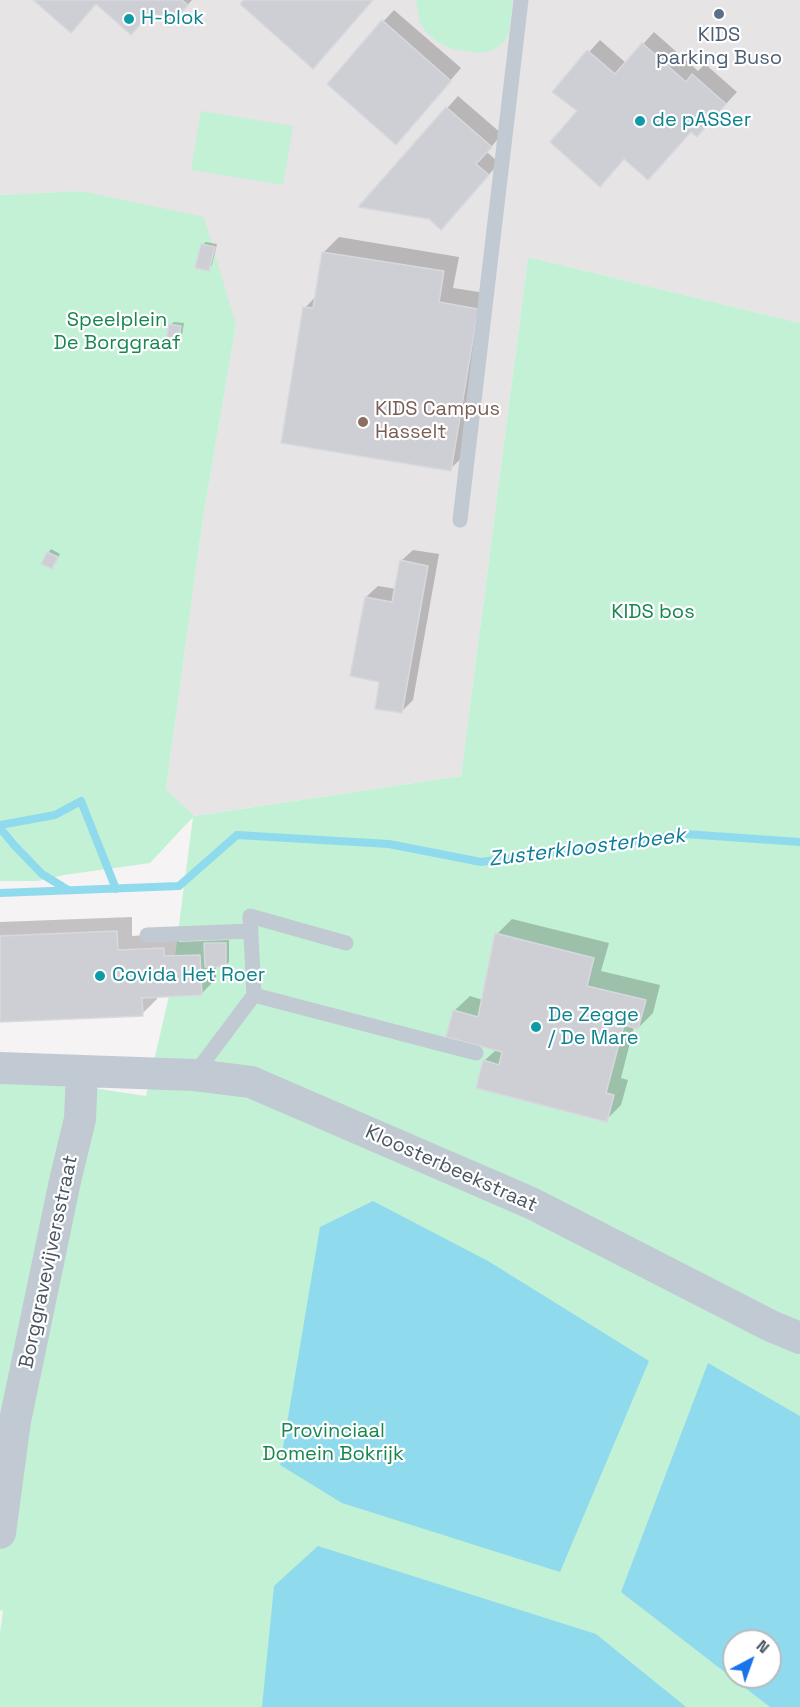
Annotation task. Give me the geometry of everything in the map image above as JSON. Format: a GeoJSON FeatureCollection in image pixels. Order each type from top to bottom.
{"type":"FeatureCollection","features":[{"type":"Feature","properties":{"kind":"street"},"geometry":{"type":"LineString","coordinates":[[0,1068],[82,1071]]}},
{"type":"Feature","properties":{"kind":"street","name":"Kloosterbeekstraat"},"geometry":{"type":"LineString","coordinates":[[82,1071],[194,1075],[251,1082],[520,1198],[771,1326],[800,1338]]}},
{"type":"Feature","properties":{"kind":"street","name":"Borggravevijversstraat"},"geometry":{"type":"LineString","coordinates":[[0,1533],[8,1421],[80,1119],[82,1071]]}},
{"type":"Feature","properties":{"kind":"lane"},"geometry":{"type":"LineString","coordinates":[[460,520],[521,0]]}},
{"type":"Feature","properties":{"kind":"lane"},"geometry":{"type":"LineString","coordinates":[[194,1075],[255,995],[250,916],[346,943]]}},
{"type":"Feature","properties":{"kind":"lane"},"geometry":{"type":"LineString","coordinates":[[147,935],[251,931]]}},
{"type":"Feature","properties":{"kind":"lane"},"geometry":{"type":"LineString","coordinates":[[255,995],[476,1053]]}},
{"type":"Feature","properties":{"kind":"shaded area","name":"KIDS Campus Hasselt"},"geometry":{"type":"Polygon","coordinates":[[[0,0],[800,0],[800,323],[528,257],[461,776],[193,816],[166,789],[203,518],[236,325],[81,191],[0,195],[0,0]]]}},
{"type":"Feature","properties":{"kind":"green space"},"geometry":{"type":"Polygon","coordinates":[[[416,0],[513,0],[509,33],[502,44],[491,51],[479,53],[452,49],[427,33],[420,23],[416,0]]]}},
{"type":"Feature","properties":{"kind":"green space"},"geometry":{"type":"Polygon","coordinates":[[[201,111],[293,126],[283,185],[191,170],[201,111]]]}},
{"type":"Feature","properties":{"kind":"green space"},"geometry":{"type":"Polygon","coordinates":[[[81,191],[204,217],[236,325],[203,518],[166,789],[194,816],[461,776],[528,257],[800,323],[800,1707],[0,1707],[0,1633],[3,1611],[0,1610],[0,1082],[59,1083],[146,1096],[171,987],[193,817],[150,863],[38,881],[0,881],[0,195],[81,191]]]}},
{"type":"Feature","properties":{"kind":"water"},"geometry":{"type":"Polygon","coordinates":[[[373,1201],[488,1261],[649,1361],[560,1572],[342,1503],[280,1465],[320,1227],[373,1201]]]}},
{"type":"Feature","properties":{"kind":"water"},"geometry":{"type":"Polygon","coordinates":[[[708,1363],[800,1416],[800,1707],[770,1707],[747,1689],[782,1689],[782,1629],[722,1629],[722,1670],[621,1592],[708,1363]]]}},
{"type":"Feature","properties":{"kind":"water"},"geometry":{"type":"Polygon","coordinates":[[[318,1546],[596,1634],[686,1707],[262,1707],[274,1586],[318,1546]]]}},
{"type":"Feature","properties":{"kind":"building","name":"H-blok"},"geometry":{"type":"Polygon","coordinates":[[[33,0],[182,0],[188,5],[170,26],[152,11],[131,35],[96,4],[71,33],[33,0]]]}},
{"type":"Feature","properties":{"kind":"building"},"geometry":{"type":"Polygon","coordinates":[[[244,0],[373,0],[313,69],[240,4],[244,0]]]}},
{"type":"Feature","properties":{"kind":"building"},"geometry":{"type":"Polygon","coordinates":[[[382,20],[451,81],[396,145],[327,84],[382,20]]]}},
{"type":"Feature","properties":{"kind":"building","name":"de pASSer"},"geometry":{"type":"Polygon","coordinates":[[[642,43],[686,82],[692,74],[726,104],[697,137],[691,132],[648,180],[624,159],[600,187],[550,142],[577,111],[552,92],[587,50],[615,74],[642,43]]]}},
{"type":"Feature","properties":{"kind":"building"},"geometry":{"type":"Polygon","coordinates":[[[446,107],[492,147],[476,164],[489,175],[441,230],[429,219],[358,207],[446,107]]]}},
{"type":"Feature","properties":{"kind":"building"},"geometry":{"type":"Polygon","coordinates":[[[201,244],[215,247],[209,271],[195,268],[201,244]]]}},
{"type":"Feature","properties":{"kind":"building"},"geometry":{"type":"Polygon","coordinates":[[[322,252],[444,271],[439,302],[478,309],[451,471],[281,443],[303,307],[313,308],[322,252]]]}},
{"type":"Feature","properties":{"kind":"building"},"geometry":{"type":"Polygon","coordinates":[[[169,324],[181,326],[178,346],[165,345],[169,324]]]}},
{"type":"Feature","properties":{"kind":"building"},"geometry":{"type":"Polygon","coordinates":[[[47,552],[58,557],[52,569],[41,564],[47,552]]]}},
{"type":"Feature","properties":{"kind":"building"},"geometry":{"type":"Polygon","coordinates":[[[400,560],[428,566],[402,713],[375,709],[379,682],[350,676],[365,597],[392,602],[400,560]]]}},
{"type":"Feature","properties":{"kind":"building","name":"Covida Het Roer"},"geometry":{"type":"Polygon","coordinates":[[[117,931],[118,950],[164,948],[164,956],[200,955],[202,995],[142,998],[143,1016],[0,1022],[0,936],[117,931]]]}},
{"type":"Feature","properties":{"kind":"building","name":"De Zegge / De Mare"},"geometry":{"type":"Polygon","coordinates":[[[495,933],[594,958],[587,986],[646,1000],[638,1029],[624,1025],[606,1093],[614,1095],[607,1122],[476,1088],[483,1060],[499,1065],[502,1052],[446,1037],[453,1010],[478,1017],[495,933]]]}},
{"type":"Feature","properties":{"kind":"building"},"geometry":{"type":"Polygon","coordinates":[[[204,943],[226,943],[226,967],[205,967],[204,943]]]}},
{"type":"Feature","properties":{"kind":"waterway"},"geometry":{"type":"LineString","coordinates":[[0,825],[55,815],[81,801],[116,889]]}},
{"type":"Feature","properties":{"kind":"waterway"},"geometry":{"type":"LineString","coordinates":[[0,828],[42,874],[68,890]]}},
{"type":"Feature","properties":{"kind":"waterway","name":"Zusterkloosterbeek"},"geometry":{"type":"LineString","coordinates":[[0,893],[179,886],[237,835],[389,844],[481,862],[685,834],[800,842]]}},
{"type":"Feature","properties":{"kind":"place","name":"KIDS parking Buso"},"geometry":{"type":"Point","coordinates":[719,14]}},
{"type":"Feature","properties":{"kind":"place","name":"H-blok"},"geometry":{"type":"Point","coordinates":[129,19]}},
{"type":"Feature","properties":{"kind":"place","name":"de pASSer"},"geometry":{"type":"Point","coordinates":[640,121]}},
{"type":"Feature","properties":{"kind":"place","name":"KIDS Campus Hasselt"},"geometry":{"type":"Point","coordinates":[363,422]}},
{"type":"Feature","properties":{"kind":"place","name":"Covida Het Roer"},"geometry":{"type":"Point","coordinates":[100,976]}},
{"type":"Feature","properties":{"kind":"place","name":"De Zegge / De Mare"},"geometry":{"type":"Point","coordinates":[536,1027]}},
{"type":"Feature","properties":{"kind":"park label","name":"Speelplein De Borggraaf"},"geometry":{"type":"Point","coordinates":[117,332]}},
{"type":"Feature","properties":{"kind":"park label","name":"KIDS bos"},"geometry":{"type":"Point","coordinates":[653,613]}},
{"type":"Feature","properties":{"kind":"park label","name":"Provinciaal Domein Bokrijk"},"geometry":{"type":"Point","coordinates":[333,1444]}}]}
